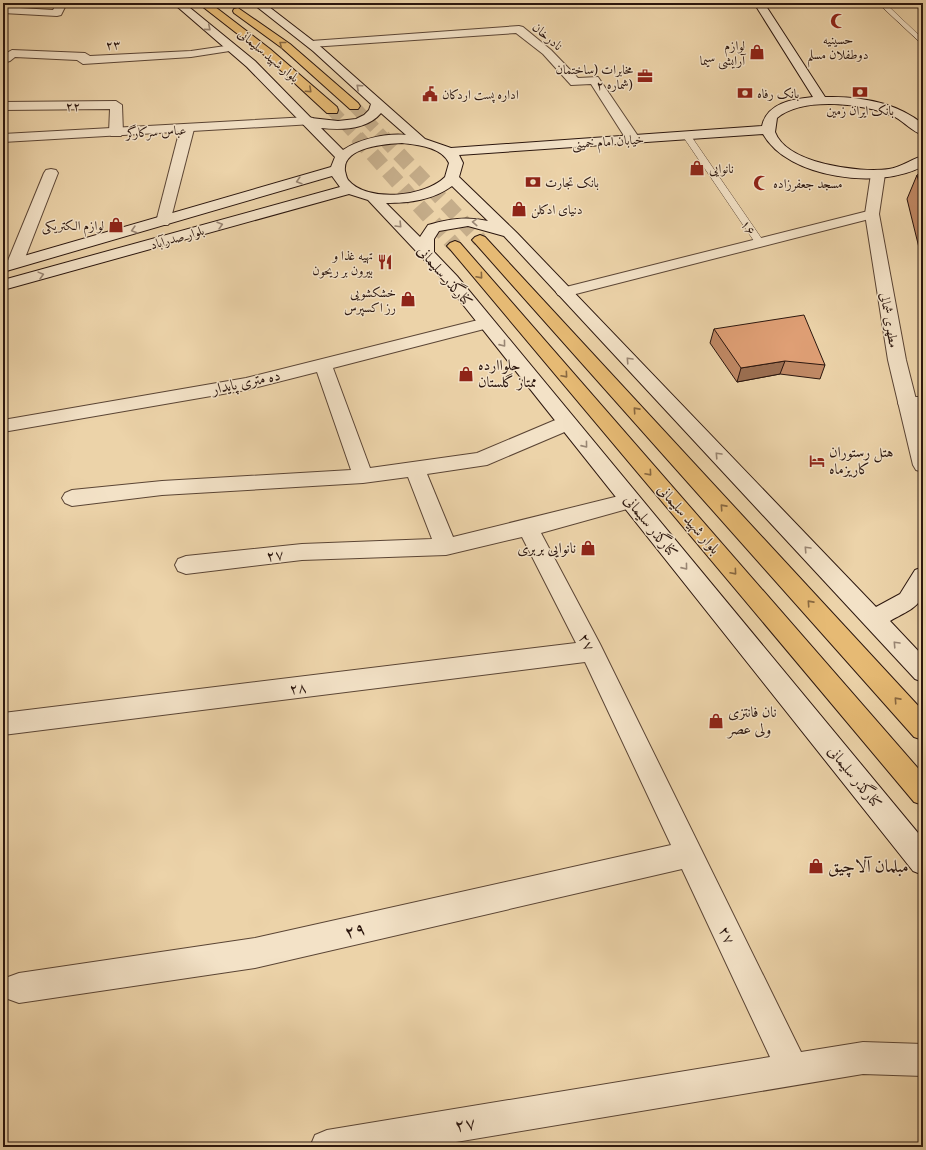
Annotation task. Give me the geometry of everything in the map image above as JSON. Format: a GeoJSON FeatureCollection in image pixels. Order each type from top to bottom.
{"type":"FeatureCollection","features":[{"type":"Feature","properties":{"kind":"main road","name":"بلوار شهید سلیمانی"},"geometry":{"type":"LineString","coordinates":[[203,3],[266,51],[332,110]]}},
{"type":"Feature","properties":{"kind":"main road","name":"بلوار شهید سلیمانی"},"geometry":{"type":"LineString","coordinates":[[229,4],[286,46],[354,106]]}},
{"type":"Feature","properties":{"kind":"main road"},"geometry":{"type":"LineString","coordinates":[[480,240],[923,729]]}},
{"type":"Feature","properties":{"kind":"main road","name":"بلوار شهید سلیمانی"},"geometry":{"type":"LineString","coordinates":[[455,246],[923,793]]}},
{"type":"Feature","properties":{"kind":"street"},"geometry":{"type":"LineString","coordinates":[[3,10],[57,13],[62,3]]}},
{"type":"Feature","properties":{"kind":"street"},"geometry":{"type":"LineString","coordinates":[[178,3],[232,48],[308,121],[339,163],[340,180],[350,189],[373,196],[393,198],[413,197],[432,192],[446,184],[452,178],[457,167],[449,152],[436,145],[420,141],[311,44],[257,3]]}},
{"type":"Feature","properties":{"kind":"street"},"geometry":{"type":"LineString","coordinates":[[257,3],[262,3]]}},
{"type":"Feature","properties":{"kind":"street"},"geometry":{"type":"LineString","coordinates":[[759,3],[821,100]]}},
{"type":"Feature","properties":{"kind":"street","name":"نادرخان"},"geometry":{"type":"LineString","coordinates":[[311,44],[520,29],[547,52],[575,82],[594,80],[633,139]]}},
{"type":"Feature","properties":{"kind":"street","name":"۲۳"},"geometry":{"type":"LineString","coordinates":[[3,59],[6,59],[12,53],[85,57],[83,60],[191,54],[232,48]]}},
{"type":"Feature","properties":{"kind":"street"},"geometry":{"type":"LineString","coordinates":[[923,131],[916,124],[896,113],[873,105],[847,100],[798,102],[781,109],[770,118],[768,130],[773,141],[785,152],[804,161],[827,169],[852,173],[878,174],[900,171],[917,165],[923,160]]}},
{"type":"Feature","properties":{"kind":"street","name":"عباس سرکارگر"},"geometry":{"type":"LineString","coordinates":[[3,138],[116,133],[308,121],[320,125],[349,124],[372,116],[377,110],[378,103]]}},
{"type":"Feature","properties":{"kind":"street","name":"۲۲"},"geometry":{"type":"LineString","coordinates":[[3,106],[116,105],[116,133]]}},
{"type":"Feature","properties":{"kind":"street"},"geometry":{"type":"LineString","coordinates":[[163,222],[187,129]]}},
{"type":"Feature","properties":{"kind":"street","name":"خیابان امام خمینی"},"geometry":{"type":"LineString","coordinates":[[449,152],[768,130]]}},
{"type":"Feature","properties":{"kind":"street","name":"بلوار صدرآباد"},"geometry":{"type":"LineString","coordinates":[[9,265],[163,222],[339,163],[353,149],[368,143],[402,139],[420,141]]}},
{"type":"Feature","properties":{"kind":"street"},"geometry":{"type":"LineString","coordinates":[[9,265],[51,173]]}},
{"type":"Feature","properties":{"kind":"street","name":"مطهری شمالی"},"geometry":{"type":"LineString","coordinates":[[878,174],[872,214],[896,353],[915,403],[923,465]]}},
{"type":"Feature","properties":{"kind":"street"},"geometry":{"type":"LineString","coordinates":[[452,178],[512,236],[923,672]]}},
{"type":"Feature","properties":{"kind":"street","name":"بلوار صدرآباد"},"geometry":{"type":"LineString","coordinates":[[3,285],[350,189]]}},
{"type":"Feature","properties":{"kind":"street","name":"کنارگذر سلیمانی"},"geometry":{"type":"LineString","coordinates":[[373,196],[451,279],[923,861]]}},
{"type":"Feature","properties":{"kind":"street","name":"۱۶"},"geometry":{"type":"LineString","coordinates":[[759,242],[872,214]]}},
{"type":"Feature","properties":{"kind":"street"},"geometry":{"type":"LineString","coordinates":[[426,252],[426,239],[433,228],[456,221],[483,223],[512,236]]}},
{"type":"Feature","properties":{"kind":"street"},"geometry":{"type":"LineString","coordinates":[[564,292],[759,242]]}},
{"type":"Feature","properties":{"kind":"street","name":"ده متری پایدار"},"geometry":{"type":"LineString","coordinates":[[3,426],[246,384],[486,323]]}},
{"type":"Feature","properties":{"kind":"street"},"geometry":{"type":"LineString","coordinates":[[322,364],[363,476]]}},
{"type":"Feature","properties":{"kind":"street"},"geometry":{"type":"LineString","coordinates":[[72,498],[162,488],[363,476],[480,460],[568,423]]}},
{"type":"Feature","properties":{"kind":"street"},"geometry":{"type":"LineString","coordinates":[[415,469],[446,547]]}},
{"type":"Feature","properties":{"kind":"street"},"geometry":{"type":"LineString","coordinates":[[528,528],[631,501]]}},
{"type":"Feature","properties":{"kind":"street","name":"۲۷"},"geometry":{"type":"LineString","coordinates":[[186,565],[302,552],[446,547],[528,528],[592,651],[792,1069]]}},
{"type":"Feature","properties":{"kind":"street"},"geometry":{"type":"LineString","coordinates":[[873,619],[908,600],[923,576]]}},
{"type":"Feature","properties":{"kind":"street","name":"۲۸"},"geometry":{"type":"LineString","coordinates":[[3,724],[592,651]]}},
{"type":"Feature","properties":{"kind":"street","name":"۲۹"},"geometry":{"type":"LineString","coordinates":[[19,988],[255,953],[689,854]]}},
{"type":"Feature","properties":{"kind":"street","name":"۲۷"},"geometry":{"type":"LineString","coordinates":[[327,1147],[863,1058],[923,1060]]}},
{"type":"Feature","properties":{"kind":"lane"},"geometry":{"type":"LineString","coordinates":[[882,4],[895,3]]}},
{"type":"Feature","properties":{"kind":"lane"},"geometry":{"type":"LineString","coordinates":[[882,4],[923,43]]}},
{"type":"Feature","properties":{"kind":"lane","name":"۱۶"},"geometry":{"type":"LineString","coordinates":[[686,135],[759,242]]}},
{"type":"Feature","properties":{"kind":"building"},"geometry":{"type":"Polygon","coordinates":[[[923,173],[923,198],[917,175],[923,173]]]}},
{"type":"Feature","properties":{"kind":"building"},"geometry":{"type":"Polygon","coordinates":[[[804,315],[825,365],[785,361],[741,368],[714,329],[804,315]]]}},
{"type":"Feature","properties":{"kind":"tunnel"},"geometry":{"type":"LineString","coordinates":[[354,106],[384,138]]}},
{"type":"Feature","properties":{"kind":"tunnel"},"geometry":{"type":"LineString","coordinates":[[332,110],[358,138]]}},
{"type":"Feature","properties":{"kind":"tunnel"},"geometry":{"type":"LineString","coordinates":[[357,137],[455,246]]}},
{"type":"Feature","properties":{"kind":"tunnel"},"geometry":{"type":"LineString","coordinates":[[383,137],[480,240]]}},
{"type":"Feature","properties":{"kind":"place","name":"حسینیه دوطفلان مسلم"},"geometry":{"type":"Point","coordinates":[838,21]}},
{"type":"Feature","properties":{"kind":"place","name":"لوازم آرایشی سیما"},"geometry":{"type":"Point","coordinates":[757,52]}},
{"type":"Feature","properties":{"kind":"place","name":"مخابرات (ساختمان شماره ۲)"},"geometry":{"type":"Point","coordinates":[645,76]}},
{"type":"Feature","properties":{"kind":"place","name":"بانک ایران زمین"},"geometry":{"type":"Point","coordinates":[860,92]}},
{"type":"Feature","properties":{"kind":"place","name":"بانک رفاه"},"geometry":{"type":"Point","coordinates":[745,93]}},
{"type":"Feature","properties":{"kind":"place","name":"اداره پست اردکان"},"geometry":{"type":"Point","coordinates":[430,94]}},
{"type":"Feature","properties":{"kind":"place","name":"نانوایی"},"geometry":{"type":"Point","coordinates":[697,168]}},
{"type":"Feature","properties":{"kind":"place","name":"بانک تجارت"},"geometry":{"type":"Point","coordinates":[533,182]}},
{"type":"Feature","properties":{"kind":"place","name":"مسجد جعفرزاده"},"geometry":{"type":"Point","coordinates":[761,183]}},
{"type":"Feature","properties":{"kind":"place","name":"دنیای ادکلن"},"geometry":{"type":"Point","coordinates":[519,209]}},
{"type":"Feature","properties":{"kind":"place","name":"لوازم الکتریکی"},"geometry":{"type":"Point","coordinates":[116,225]}},
{"type":"Feature","properties":{"kind":"place","name":"تهیه غذا و بیرون بر ریحون"},"geometry":{"type":"Point","coordinates":[385,262]}},
{"type":"Feature","properties":{"kind":"place","name":"خشکشویی رز اکسپرس"},"geometry":{"type":"Point","coordinates":[408,299]}},
{"type":"Feature","properties":{"kind":"place","name":"حلواارده ممتاز گلستان"},"geometry":{"type":"Point","coordinates":[466,374]}},
{"type":"Feature","properties":{"kind":"place","name":"هتل رستوران کاریزماه"},"geometry":{"type":"Point","coordinates":[817,461]}},
{"type":"Feature","properties":{"kind":"place","name":"نانوایی بربری"},"geometry":{"type":"Point","coordinates":[588,548]}},
{"type":"Feature","properties":{"kind":"place","name":"نان فانتزی ولی عصر"},"geometry":{"type":"Point","coordinates":[716,721]}},
{"type":"Feature","properties":{"kind":"place","name":"مبلمان آلاچیق"},"geometry":{"type":"Point","coordinates":[816,866]}}]}
